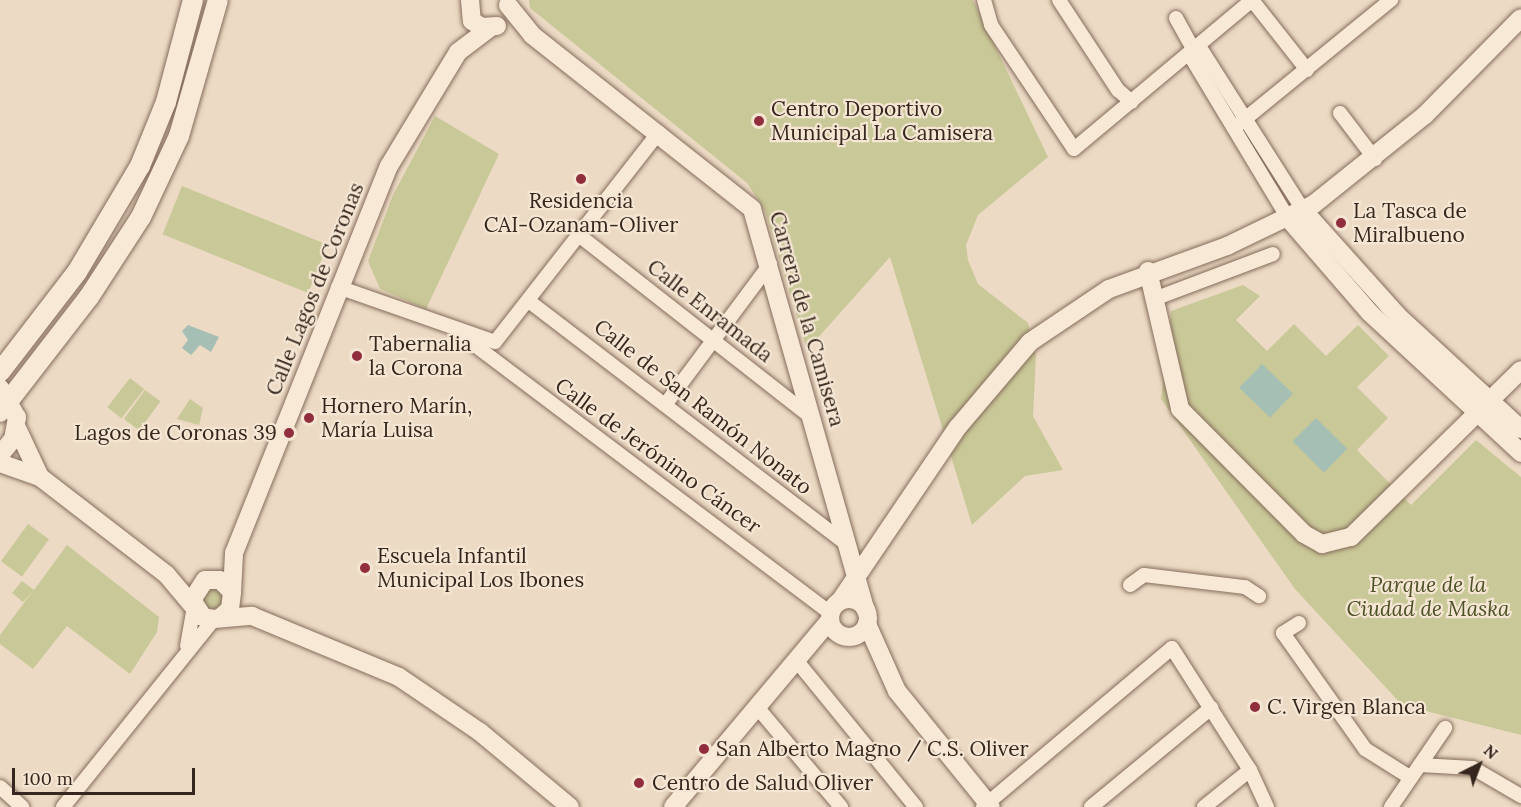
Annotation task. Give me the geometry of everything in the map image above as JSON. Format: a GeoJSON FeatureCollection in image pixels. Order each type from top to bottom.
{"type":"FeatureCollection","features":[{"type":"Feature","properties":{"kind":"main road"},"geometry":{"type":"LineString","coordinates":[[0,372],[77,272],[140,166],[165,102],[193,0]]}},
{"type":"Feature","properties":{"kind":"main road"},"geometry":{"type":"LineString","coordinates":[[4,400],[109,269],[141,218],[179,136],[218,0]]}},
{"type":"Feature","properties":{"kind":"street"},"geometry":{"type":"LineString","coordinates":[[984,0],[991,25],[1071,148],[1083,146],[1252,0],[1307,70]]}},
{"type":"Feature","properties":{"kind":"street"},"geometry":{"type":"LineString","coordinates":[[1059,0],[1119,90],[1132,102]]}},
{"type":"Feature","properties":{"kind":"street"},"geometry":{"type":"LineString","coordinates":[[1239,125],[1391,0]]}},
{"type":"Feature","properties":{"kind":"street","name":"Calle Lagos de Coronas"},"geometry":{"type":"LineString","coordinates":[[458,52],[490,28],[502,22],[508,2]]}},
{"type":"Feature","properties":{"kind":"street","name":"Carrera de la Camisera"},"geometry":{"type":"LineString","coordinates":[[508,2],[532,35],[748,203],[770,264],[857,573],[866,616]]}},
{"type":"Feature","properties":{"kind":"street"},"geometry":{"type":"LineString","coordinates":[[466,5],[477,25],[490,28]]}},
{"type":"Feature","properties":{"kind":"street","name":"Calle Lagos de Coronas"},"geometry":{"type":"LineString","coordinates":[[232,594],[234,553],[339,286],[389,166],[458,52],[466,5]]}},
{"type":"Feature","properties":{"kind":"street"},"geometry":{"type":"LineString","coordinates":[[1176,18],[1295,214],[1370,313],[1476,415],[1521,453]]}},
{"type":"Feature","properties":{"kind":"street"},"geometry":{"type":"LineString","coordinates":[[674,807],[834,611],[873,549],[958,428],[1025,347],[1082,303],[1148,271],[1295,214],[1375,159],[1521,18]]}},
{"type":"Feature","properties":{"kind":"street"},"geometry":{"type":"LineString","coordinates":[[1340,113],[1375,159]]}},
{"type":"Feature","properties":{"kind":"street"},"geometry":{"type":"LineString","coordinates":[[339,286],[460,334],[495,342],[530,302],[659,132]]}},
{"type":"Feature","properties":{"kind":"street"},"geometry":{"type":"LineString","coordinates":[[1295,214],[1392,310],[1489,402],[1521,429]]}},
{"type":"Feature","properties":{"kind":"street","name":"Calle Enramada"},"geometry":{"type":"LineString","coordinates":[[580,236],[814,420]]}},
{"type":"Feature","properties":{"kind":"street"},"geometry":{"type":"LineString","coordinates":[[1154,299],[1273,254]]}},
{"type":"Feature","properties":{"kind":"street"},"geometry":{"type":"LineString","coordinates":[[665,405],[770,264]]}},
{"type":"Feature","properties":{"kind":"street"},"geometry":{"type":"LineString","coordinates":[[1148,271],[1180,409],[1314,541],[1336,544],[1351,537],[1521,370]]}},
{"type":"Feature","properties":{"kind":"street","name":"Calle de San Ramón Nonato"},"geometry":{"type":"LineString","coordinates":[[530,302],[849,546]]}},
{"type":"Feature","properties":{"kind":"street","name":"Calle de Jerónimo Cáncer"},"geometry":{"type":"LineString","coordinates":[[460,334],[834,611]]}},
{"type":"Feature","properties":{"kind":"street"},"geometry":{"type":"LineString","coordinates":[[4,400],[40,477]]}},
{"type":"Feature","properties":{"kind":"street"},"geometry":{"type":"LineString","coordinates":[[0,455],[17,428]]}},
{"type":"Feature","properties":{"kind":"street"},"geometry":{"type":"LineString","coordinates":[[0,463],[40,477],[166,574],[194,607],[218,618],[252,616]]}},
{"type":"Feature","properties":{"kind":"street"},"geometry":{"type":"LineString","coordinates":[[849,546],[873,549]]}},
{"type":"Feature","properties":{"kind":"street","name":"Calle Lagos de Coronas"},"geometry":{"type":"LineString","coordinates":[[205,580],[234,553]]}},
{"type":"Feature","properties":{"kind":"street"},"geometry":{"type":"LineString","coordinates":[[166,574],[225,583],[252,616],[399,676],[480,732],[570,807]]}},
{"type":"Feature","properties":{"kind":"street"},"geometry":{"type":"LineString","coordinates":[[1130,585],[1144,575],[1245,587],[1259,596]]}},
{"type":"Feature","properties":{"kind":"street"},"geometry":{"type":"LineString","coordinates":[[187,646],[194,607],[193,593],[205,580]]}},
{"type":"Feature","properties":{"kind":"street"},"geometry":{"type":"LineString","coordinates":[[63,807],[115,748],[187,646],[218,618],[232,594]]}},
{"type":"Feature","properties":{"kind":"street"},"geometry":{"type":"LineString","coordinates":[[834,611],[853,600],[866,616],[897,691],[987,805],[1172,648],[1250,770],[1267,807]]}},
{"type":"Feature","properties":{"kind":"street"},"geometry":{"type":"LineString","coordinates":[[834,611],[846,637],[857,635],[866,616]]}},
{"type":"Feature","properties":{"kind":"street"},"geometry":{"type":"LineString","coordinates":[[1299,623],[1283,633],[1365,749],[1411,778]]}},
{"type":"Feature","properties":{"kind":"street"},"geometry":{"type":"LineString","coordinates":[[796,660],[916,807]]}},
{"type":"Feature","properties":{"kind":"street"},"geometry":{"type":"LineString","coordinates":[[757,707],[841,807]]}},
{"type":"Feature","properties":{"kind":"street"},"geometry":{"type":"LineString","coordinates":[[1090,807],[1211,708]]}},
{"type":"Feature","properties":{"kind":"street"},"geometry":{"type":"LineString","coordinates":[[1391,807],[1445,728]]}},
{"type":"Feature","properties":{"kind":"street"},"geometry":{"type":"LineString","coordinates":[[1420,765],[1473,768],[1521,796]]}},
{"type":"Feature","properties":{"kind":"street"},"geometry":{"type":"LineString","coordinates":[[1204,807],[1250,770]]}},
{"type":"Feature","properties":{"kind":"street"},"geometry":{"type":"LineString","coordinates":[[0,787],[22,807]]}},
{"type":"Feature","properties":{"kind":"green space"},"geometry":{"type":"Polygon","coordinates":[[[529,0],[973,0],[1048,157],[978,215],[966,245],[968,260],[978,284],[1028,323],[1036,356],[1033,416],[1063,470],[1025,476],[972,525],[890,257],[807,350],[765,211],[747,183],[530,8],[529,0]]]}},
{"type":"Feature","properties":{"kind":"green space"},"geometry":{"type":"Polygon","coordinates":[[[435,116],[499,154],[426,309],[380,289],[368,261],[393,195],[435,116]]]}},
{"type":"Feature","properties":{"kind":"green space"},"geometry":{"type":"Polygon","coordinates":[[[182,186],[328,245],[308,293],[163,234],[182,186]]]}},
{"type":"Feature","properties":{"kind":"green space","name":"Parque de la Ciudad de Maska"},"geometry":{"type":"Polygon","coordinates":[[[1243,285],[1260,296],[1236,320],[1267,351],[1294,324],[1326,356],[1358,325],[1389,356],[1357,387],[1388,418],[1357,450],[1411,505],[1476,440],[1521,477],[1521,735],[1402,705],[1295,589],[1161,399],[1171,311],[1243,285]]]}},
{"type":"Feature","properties":{"kind":"green space"},"geometry":{"type":"Polygon","coordinates":[[[130,378],[144,389],[121,418],[107,407],[130,378]]]}},
{"type":"Feature","properties":{"kind":"green space"},"geometry":{"type":"Polygon","coordinates":[[[145,390],[160,401],[139,430],[124,419],[145,390]]]}},
{"type":"Feature","properties":{"kind":"green space"},"geometry":{"type":"Polygon","coordinates":[[[190,399],[203,408],[199,425],[177,419],[190,399]]]}},
{"type":"Feature","properties":{"kind":"green space"},"geometry":{"type":"Polygon","coordinates":[[[28,524],[49,539],[22,576],[1,561],[28,524]]]}},
{"type":"Feature","properties":{"kind":"green space"},"geometry":{"type":"Polygon","coordinates":[[[67,545],[159,617],[157,632],[130,674],[67,626],[33,669],[0,644],[0,635],[32,592],[23,602],[12,593],[22,581],[34,590],[67,545]]]}},
{"type":"Feature","properties":{"kind":"green space"},"geometry":{"type":"Polygon","coordinates":[[[209,589],[217,589],[223,595],[223,603],[217,609],[209,609],[203,603],[203,595],[209,589]]]}},
{"type":"Feature","properties":{"kind":"shaded area"},"geometry":{"type":"Polygon","coordinates":[[[188,325],[219,337],[211,352],[200,345],[191,355],[182,348],[188,340],[182,331],[188,325]]]}},
{"type":"Feature","properties":{"kind":"shaded area"},"geometry":{"type":"Polygon","coordinates":[[[1262,364],[1293,394],[1270,418],[1239,388],[1262,364]]]}},
{"type":"Feature","properties":{"kind":"shaded area"},"geometry":{"type":"Polygon","coordinates":[[[1316,418],[1347,449],[1324,472],[1293,441],[1316,418]]]}},
{"type":"Feature","properties":{"kind":"place","name":"Centro Deportivo Municipal La Camisera"},"geometry":{"type":"Point","coordinates":[759,121]}},
{"type":"Feature","properties":{"kind":"place","name":"Residencia CAI-Ozanam-Oliver"},"geometry":{"type":"Point","coordinates":[581,179]}},
{"type":"Feature","properties":{"kind":"place","name":"La Tasca de Miralbueno"},"geometry":{"type":"Point","coordinates":[1341,223]}},
{"type":"Feature","properties":{"kind":"place","name":"Tabernalia la Corona"},"geometry":{"type":"Point","coordinates":[357,356]}},
{"type":"Feature","properties":{"kind":"place","name":"Hornero Marín, María Luisa"},"geometry":{"type":"Point","coordinates":[309,418]}},
{"type":"Feature","properties":{"kind":"place","name":"Lagos de Coronas 39"},"geometry":{"type":"Point","coordinates":[289,433]}},
{"type":"Feature","properties":{"kind":"place","name":"Escuela Infantil Municipal Los Ibones"},"geometry":{"type":"Point","coordinates":[365,568]}},
{"type":"Feature","properties":{"kind":"place","name":"C. Virgen Blanca"},"geometry":{"type":"Point","coordinates":[1255,707]}},
{"type":"Feature","properties":{"kind":"place","name":"San Alberto Magno / C.S. Oliver"},"geometry":{"type":"Point","coordinates":[704,749]}},
{"type":"Feature","properties":{"kind":"place","name":"Centro de Salud Oliver"},"geometry":{"type":"Point","coordinates":[639,783]}}]}
